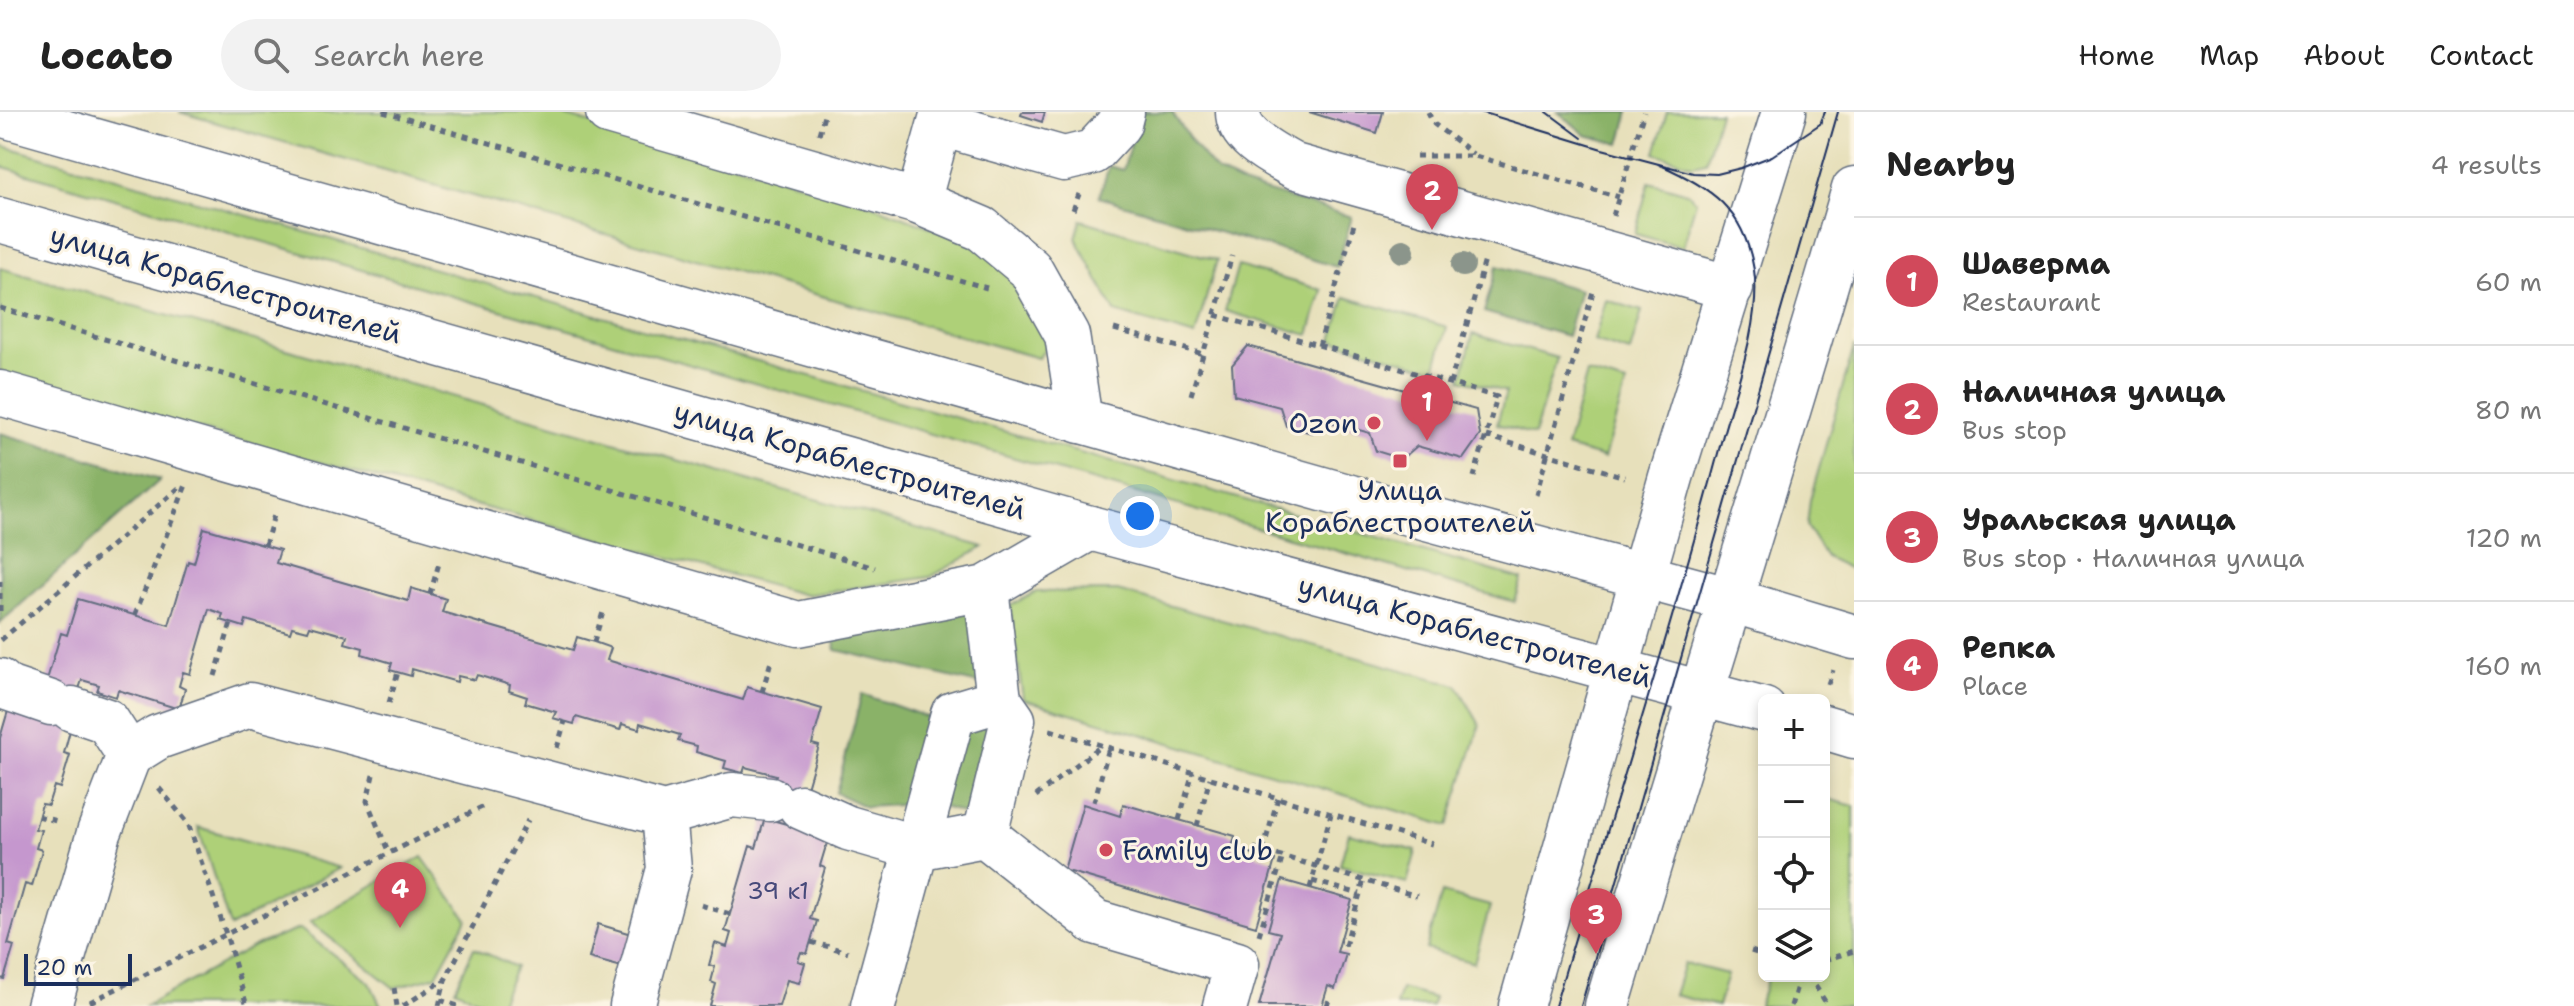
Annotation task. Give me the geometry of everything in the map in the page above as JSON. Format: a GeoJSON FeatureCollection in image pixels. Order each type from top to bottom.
{"type":"FeatureCollection","features":[{"type":"Feature","properties":{"kind":"main road"},"geometry":{"type":"LineString","coordinates":[[608,112],[918,202],[982,229],[1030,269],[1067,335],[1080,421]]}},
{"type":"Feature","properties":{"kind":"main road"},"geometry":{"type":"LineString","coordinates":[[918,202],[942,118],[1064,159],[1093,152],[1119,124],[1122,112]]}},
{"type":"Feature","properties":{"kind":"main road"},"geometry":{"type":"LineString","coordinates":[[1238,112],[1238,120],[1259,146],[1294,166],[1731,288]]}},
{"type":"Feature","properties":{"kind":"main road"},"geometry":{"type":"LineString","coordinates":[[1521,1006],[1671,477],[1784,112]]}},
{"type":"Feature","properties":{"kind":"main road"},"geometry":{"type":"LineString","coordinates":[[0,114],[1854,637]]}},
{"type":"Feature","properties":{"kind":"main road"},"geometry":{"type":"LineString","coordinates":[[1607,1006],[1854,189]]}},
{"type":"Feature","properties":{"kind":"main road","name":"улица Кораблестроителей"},"geometry":{"type":"LineString","coordinates":[[0,220],[1090,528],[1758,708]]}},
{"type":"Feature","properties":{"kind":"main road"},"geometry":{"type":"LineString","coordinates":[[0,393],[798,624],[986,588],[1090,528]]}},
{"type":"Feature","properties":{"kind":"main road"},"geometry":{"type":"LineString","coordinates":[[985,835],[1006,710],[986,588]]}},
{"type":"Feature","properties":{"kind":"main road"},"geometry":{"type":"LineString","coordinates":[[0,681],[7,688],[103,725],[217,716],[250,705],[664,814],[732,795],[786,803],[848,828],[917,848],[985,835],[1095,922],[1237,964],[1225,1006]]}},
{"type":"Feature","properties":{"kind":"main road"},"geometry":{"type":"LineString","coordinates":[[873,1006],[953,714],[1006,710]]}},
{"type":"Feature","properties":{"kind":"main road"},"geometry":{"type":"LineString","coordinates":[[49,1006],[99,833],[103,725]]}},
{"type":"Feature","properties":{"kind":"main road"},"geometry":{"type":"LineString","coordinates":[[1830,729],[1854,736]]}},
{"type":"Feature","properties":{"kind":"main road"},"geometry":{"type":"LineString","coordinates":[[632,1006],[669,869],[664,814]]}},
{"type":"Feature","properties":{"kind":"path"},"geometry":{"type":"LineString","coordinates":[[383,112],[992,289]]}},
{"type":"Feature","properties":{"kind":"path"},"geometry":{"type":"LineString","coordinates":[[818,137],[825,112]]}},
{"type":"Feature","properties":{"kind":"path"},"geometry":{"type":"LineString","coordinates":[[1428,112],[1434,124],[1475,156]]}},
{"type":"Feature","properties":{"kind":"path"},"geometry":{"type":"LineString","coordinates":[[1536,495],[1644,112]]}},
{"type":"Feature","properties":{"kind":"path"},"geometry":{"type":"LineString","coordinates":[[1404,156],[1475,156],[1619,197]]}},
{"type":"Feature","properties":{"kind":"path"},"geometry":{"type":"LineString","coordinates":[[1319,346],[1357,216]]}},
{"type":"Feature","properties":{"kind":"path"},"geometry":{"type":"LineString","coordinates":[[1450,384],[1488,251]]}},
{"type":"Feature","properties":{"kind":"path"},"geometry":{"type":"LineString","coordinates":[[1191,395],[1232,256]]}},
{"type":"Feature","properties":{"kind":"path"},"geometry":{"type":"LineString","coordinates":[[0,308],[881,570]]}},
{"type":"Feature","properties":{"kind":"path"},"geometry":{"type":"LineString","coordinates":[[1215,315],[1497,397],[1474,477]]}},
{"type":"Feature","properties":{"kind":"path"},"geometry":{"type":"LineString","coordinates":[[1114,329],[1203,354]]}},
{"type":"Feature","properties":{"kind":"path"},"geometry":{"type":"LineString","coordinates":[[1486,436],[1625,477]]}},
{"type":"Feature","properties":{"kind":"path"},"geometry":{"type":"LineString","coordinates":[[0,641],[188,480],[135,615]]}},
{"type":"Feature","properties":{"kind":"path"},"geometry":{"type":"LineString","coordinates":[[265,545],[276,506]]}},
{"type":"Feature","properties":{"kind":"path"},"geometry":{"type":"LineString","coordinates":[[430,594],[441,554]]}},
{"type":"Feature","properties":{"kind":"path"},"geometry":{"type":"LineString","coordinates":[[0,581],[0,614]]}},
{"type":"Feature","properties":{"kind":"path"},"geometry":{"type":"LineString","coordinates":[[594,642],[606,602]]}},
{"type":"Feature","properties":{"kind":"path"},"geometry":{"type":"LineString","coordinates":[[217,716],[210,694],[231,623]]}},
{"type":"Feature","properties":{"kind":"path"},"geometry":{"type":"LineString","coordinates":[[762,692],[774,651]]}},
{"type":"Feature","properties":{"kind":"path"},"geometry":{"type":"LineString","coordinates":[[1006,710],[1102,746],[1432,844]]}},
{"type":"Feature","properties":{"kind":"path"},"geometry":{"type":"LineString","coordinates":[[103,725],[188,823],[247,1006]]}},
{"type":"Feature","properties":{"kind":"path"},"geometry":{"type":"LineString","coordinates":[[985,835],[1102,746]]}},
{"type":"Feature","properties":{"kind":"path"},"geometry":{"type":"LineString","coordinates":[[1094,802],[1109,748]]}},
{"type":"Feature","properties":{"kind":"path"},"geometry":{"type":"LineString","coordinates":[[1179,820],[1193,772]]}},
{"type":"Feature","properties":{"kind":"path"},"geometry":{"type":"LineString","coordinates":[[1197,826],[1210,778]]}},
{"type":"Feature","properties":{"kind":"path"},"geometry":{"type":"LineString","coordinates":[[458,1006],[439,1003],[445,980],[547,783]]}},
{"type":"Feature","properties":{"kind":"path"},"geometry":{"type":"LineString","coordinates":[[1263,850],[1278,798]]}},
{"type":"Feature","properties":{"kind":"path"},"geometry":{"type":"LineString","coordinates":[[367,801],[389,853]]}},
{"type":"Feature","properties":{"kind":"path"},"geometry":{"type":"LineString","coordinates":[[82,1006],[482,807]]}},
{"type":"Feature","properties":{"kind":"path"},"geometry":{"type":"LineString","coordinates":[[1310,888],[1331,814]]}},
{"type":"Feature","properties":{"kind":"path"},"geometry":{"type":"LineString","coordinates":[[1254,848],[1417,896]]}},
{"type":"Feature","properties":{"kind":"path"},"geometry":{"type":"LineString","coordinates":[[1237,964],[1252,959],[1283,856]]}},
{"type":"Feature","properties":{"kind":"path"},"geometry":{"type":"LineString","coordinates":[[1345,946],[1364,880]]}},
{"type":"Feature","properties":{"kind":"path"},"geometry":{"type":"LineString","coordinates":[[1312,881],[1360,894]]}},
{"type":"Feature","properties":{"kind":"path"},"geometry":{"type":"LineString","coordinates":[[1751,951],[1758,953]]}},
{"type":"Feature","properties":{"kind":"path"},"geometry":{"type":"LineString","coordinates":[[1830,958],[1854,951]]}},
{"type":"Feature","properties":{"kind":"path"},"geometry":{"type":"LineString","coordinates":[[403,1006],[445,980]]}},
{"type":"Feature","properties":{"kind":"path"},"geometry":{"type":"LineString","coordinates":[[1791,1006],[1798,982]]}},
{"type":"Feature","properties":{"kind":"path"},"geometry":{"type":"LineString","coordinates":[[1813,982],[1828,1006]]}},
{"type":"Feature","properties":{"kind":"path"},"geometry":{"type":"LineString","coordinates":[[394,988],[397,1006]]}},
{"type":"Feature","properties":{"kind":"path"},"geometry":{"type":"LineString","coordinates":[[1327,1006],[1330,996]]}},
{"type":"Feature","properties":{"kind":"green space"},"geometry":{"type":"Polygon","coordinates":[[[179,112],[551,112],[862,201],[972,243],[1024,280],[1049,343],[1038,358],[179,112]]]}},
{"type":"Feature","properties":{"kind":"green space"},"geometry":{"type":"Polygon","coordinates":[[[1140,112],[1172,112],[1216,171],[1245,185],[1352,217],[1337,267],[1099,197],[1109,166],[1123,170],[1140,112]]]}},
{"type":"Feature","properties":{"kind":"green space"},"geometry":{"type":"Polygon","coordinates":[[[1558,112],[1629,112],[1620,144],[1586,135],[1558,112]]]}},
{"type":"Feature","properties":{"kind":"green space"},"geometry":{"type":"Polygon","coordinates":[[[1667,112],[1720,112],[1706,162],[1692,165],[1655,153],[1667,112]]]}},
{"type":"Feature","properties":{"kind":"green space"},"geometry":{"type":"Polygon","coordinates":[[[0,145],[1522,579],[1515,602],[0,166],[0,145]]]}},
{"type":"Feature","properties":{"kind":"green space"},"geometry":{"type":"Polygon","coordinates":[[[1649,182],[1688,193],[1696,201],[1683,247],[1635,234],[1649,182]]]}},
{"type":"Feature","properties":{"kind":"green space"},"geometry":{"type":"Polygon","coordinates":[[[1081,220],[1217,260],[1195,336],[1115,312],[1076,238],[1081,220]]]}},
{"type":"Feature","properties":{"kind":"green space"},"geometry":{"type":"Polygon","coordinates":[[[1238,266],[1322,290],[1309,335],[1225,311],[1238,266]]]}},
{"type":"Feature","properties":{"kind":"green space"},"geometry":{"type":"Polygon","coordinates":[[[1497,266],[1580,290],[1567,336],[1484,312],[1497,266]]]}},
{"type":"Feature","properties":{"kind":"green space"},"geometry":{"type":"Polygon","coordinates":[[[0,268],[984,547],[930,577],[805,595],[0,375],[0,268]]]}},
{"type":"Feature","properties":{"kind":"green space"},"geometry":{"type":"Polygon","coordinates":[[[1345,297],[1447,327],[1435,370],[1332,340],[1345,297]]]}},
{"type":"Feature","properties":{"kind":"green space"},"geometry":{"type":"Polygon","coordinates":[[[1606,300],[1642,311],[1630,352],[1594,341],[1606,300]]]}},
{"type":"Feature","properties":{"kind":"green space"},"geometry":{"type":"Polygon","coordinates":[[[1473,334],[1557,358],[1534,435],[1497,424],[1506,392],[1461,379],[1473,334]]]}},
{"type":"Feature","properties":{"kind":"green space"},"geometry":{"type":"Polygon","coordinates":[[[1854,347],[1854,571],[1826,557],[1807,527],[1810,500],[1854,347]]]}},
{"type":"Feature","properties":{"kind":"green space"},"geometry":{"type":"Polygon","coordinates":[[[1587,373],[1626,384],[1604,458],[1566,447],[1587,373]]]}},
{"type":"Feature","properties":{"kind":"green space"},"geometry":{"type":"Polygon","coordinates":[[[0,433],[160,480],[0,623],[0,433]]]}},
{"type":"Feature","properties":{"kind":"green space"},"geometry":{"type":"Polygon","coordinates":[[[1117,591],[1457,685],[1480,725],[1448,826],[1023,699],[1010,606],[1036,592],[1117,591]]]}},
{"type":"Feature","properties":{"kind":"green space"},"geometry":{"type":"Polygon","coordinates":[[[969,608],[983,685],[836,650],[833,638],[969,608]]]}},
{"type":"Feature","properties":{"kind":"green space"},"geometry":{"type":"Polygon","coordinates":[[[862,694],[938,721],[915,804],[866,807],[836,793],[862,694]]]}},
{"type":"Feature","properties":{"kind":"green space"},"geometry":{"type":"Polygon","coordinates":[[[962,719],[1002,725],[974,817],[937,805],[962,719]]]}},
{"type":"Feature","properties":{"kind":"green space"},"geometry":{"type":"Polygon","coordinates":[[[1830,800],[1854,806],[1854,1006],[1759,1006],[1766,982],[1830,982],[1830,800]]]}},
{"type":"Feature","properties":{"kind":"green space"},"geometry":{"type":"Polygon","coordinates":[[[198,827],[340,868],[230,927],[198,827]]]}},
{"type":"Feature","properties":{"kind":"green space"},"geometry":{"type":"Polygon","coordinates":[[[1349,833],[1416,851],[1407,883],[1340,865],[1349,833]]]}},
{"type":"Feature","properties":{"kind":"green space"},"geometry":{"type":"Polygon","coordinates":[[[422,857],[467,919],[436,976],[394,988],[310,922],[422,857]]]}},
{"type":"Feature","properties":{"kind":"green space"},"geometry":{"type":"Polygon","coordinates":[[[1442,893],[1490,906],[1474,963],[1426,949],[1442,893]]]}},
{"type":"Feature","properties":{"kind":"green space"},"geometry":{"type":"Polygon","coordinates":[[[300,929],[370,983],[381,1006],[146,1006],[256,945],[300,929]]]}},
{"type":"Feature","properties":{"kind":"green space"},"geometry":{"type":"Polygon","coordinates":[[[474,948],[516,967],[498,1006],[455,989],[474,948]]]}},
{"type":"Feature","properties":{"kind":"green space"},"geometry":{"type":"Polygon","coordinates":[[[1684,963],[1727,974],[1718,1006],[1674,995],[1684,963]]]}},
{"type":"Feature","properties":{"kind":"green space"},"geometry":{"type":"Polygon","coordinates":[[[1401,989],[1434,998],[1431,1006],[1396,1006],[1401,989]]]}},
{"type":"Feature","properties":{"kind":"building"},"geometry":{"type":"Polygon","coordinates":[[[1022,112],[1045,112],[1042,122],[1021,115],[1022,112]]]}},
{"type":"Feature","properties":{"kind":"building"},"geometry":{"type":"Polygon","coordinates":[[[1309,112],[1383,112],[1377,133],[1309,112]]]}},
{"type":"Feature","properties":{"kind":"building"},"geometry":{"type":"Polygon","coordinates":[[[1248,346],[1476,410],[1480,435],[1463,459],[1417,446],[1402,459],[1376,451],[1370,433],[1327,421],[1312,433],[1286,426],[1280,407],[1234,395],[1232,365],[1248,346]]]}},
{"type":"Feature","properties":{"kind":"building"},"geometry":{"type":"Polygon","coordinates":[[[204,528],[280,550],[276,563],[408,601],[411,588],[446,599],[442,612],[573,650],[577,637],[611,648],[607,660],[743,700],[747,687],[822,709],[812,744],[819,746],[804,798],[772,788],[776,775],[745,767],[743,773],[724,768],[726,761],[696,752],[697,746],[678,741],[680,735],[640,723],[639,729],[622,724],[620,730],[576,717],[574,724],[553,718],[556,712],[525,703],[527,697],[509,691],[510,685],[477,675],[475,680],[458,676],[457,682],[412,669],[411,676],[390,670],[392,663],[362,654],[363,648],[345,643],[347,636],[310,626],[308,631],[292,627],[290,633],[246,620],[244,627],[221,620],[223,614],[209,609],[190,674],[183,672],[179,686],[185,689],[179,709],[118,690],[116,697],[97,691],[99,685],[82,680],[78,692],[46,683],[61,633],[67,635],[78,599],[169,625],[188,561],[194,563],[204,528]]]}},
{"type":"Feature","properties":{"kind":"building"},"geometry":{"type":"Polygon","coordinates":[[[10,704],[72,723],[64,753],[70,755],[60,788],[54,786],[48,805],[42,804],[35,829],[41,830],[36,848],[42,850],[32,886],[25,884],[8,944],[14,946],[4,979],[0,978],[0,738],[10,704]]]}},
{"type":"Feature","properties":{"kind":"building"},"geometry":{"type":"Polygon","coordinates":[[[1083,804],[1120,816],[1123,804],[1235,836],[1232,848],[1275,860],[1256,926],[1064,870],[1083,804]]]}},
{"type":"Feature","properties":{"kind":"building"},"geometry":{"type":"Polygon","coordinates":[[[765,818],[829,836],[820,866],[825,868],[810,919],[817,921],[807,954],[801,952],[798,961],[805,963],[799,983],[787,980],[779,1006],[710,1006],[716,984],[711,982],[715,967],[709,965],[715,943],[727,947],[731,933],[725,931],[750,846],[756,848],[765,818]]]}},
{"type":"Feature","properties":{"kind":"building"},"geometry":{"type":"Polygon","coordinates":[[[1282,880],[1352,900],[1337,952],[1346,954],[1335,989],[1328,986],[1322,1006],[1259,1006],[1280,933],[1268,930],[1282,880]]]}},
{"type":"Feature","properties":{"kind":"building"},"geometry":{"type":"Polygon","coordinates":[[[598,924],[631,934],[622,967],[589,958],[598,924]]]}},
{"type":"Feature","properties":{"kind":"tram line"},"geometry":{"type":"LineString","coordinates":[[1481,112],[1693,173],[1717,174],[1772,156],[1820,124],[1825,112]]}},
{"type":"Feature","properties":{"kind":"tram line"},"geometry":{"type":"LineString","coordinates":[[1547,112],[1582,138]]}},
{"type":"Feature","properties":{"kind":"tram line"},"geometry":{"type":"LineString","coordinates":[[1581,1006],[1838,112]]}},
{"type":"Feature","properties":{"kind":"tram line"},"geometry":{"type":"LineString","coordinates":[[1555,1006],[1682,583],[1745,356],[1754,311],[1754,270],[1749,249],[1733,216],[1709,192],[1658,164]]}},
{"type":"Feature","properties":{"kind":"place","name":"Наличная улица"},"geometry":{"type":"Point","coordinates":[1432,230]}},
{"type":"Feature","properties":{"kind":"place","name":"Ozon"},"geometry":{"type":"Point","coordinates":[1374,423]}},
{"type":"Feature","properties":{"kind":"place","name":"Шаверма"},"geometry":{"type":"Point","coordinates":[1427,441]}},
{"type":"Feature","properties":{"kind":"place","name":"Улица Кораблестроителей"},"geometry":{"type":"Point","coordinates":[1400,461]}},
{"type":"Feature","properties":{"kind":"place","name":"Family club"},"geometry":{"type":"Point","coordinates":[1106,850]}},
{"type":"Feature","properties":{"kind":"place","name":"Репка"},"geometry":{"type":"Point","coordinates":[400,928]}},
{"type":"Feature","properties":{"kind":"place","name":"Уральская улица"},"geometry":{"type":"Point","coordinates":[1596,954]}}]}
